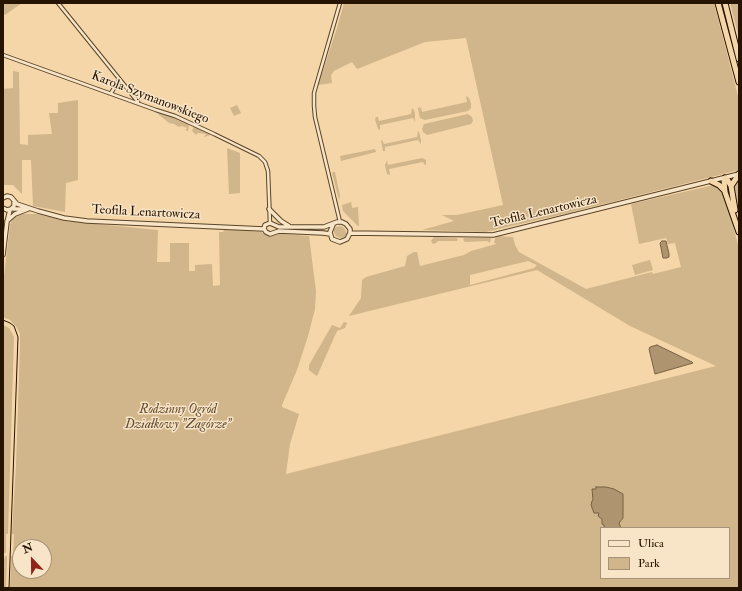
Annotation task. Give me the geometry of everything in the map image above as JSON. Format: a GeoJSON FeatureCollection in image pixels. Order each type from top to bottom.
{"type":"FeatureCollection","features":[{"type":"Feature","properties":{"kind":"highway"},"geometry":{"type":"LineString","coordinates":[[718,3],[739,82]]}},
{"type":"Feature","properties":{"kind":"highway"},"geometry":{"type":"LineString","coordinates":[[725,3],[739,59]]}},
{"type":"Feature","properties":{"kind":"highway"},"geometry":{"type":"LineString","coordinates":[[731,186],[739,174]]}},
{"type":"Feature","properties":{"kind":"highway"},"geometry":{"type":"LineString","coordinates":[[725,178],[731,186],[739,232]]}},
{"type":"Feature","properties":{"kind":"highway"},"geometry":{"type":"LineString","coordinates":[[725,178],[725,192],[737,223]]}},
{"type":"Feature","properties":{"kind":"highway"},"geometry":{"type":"LineString","coordinates":[[711,181],[719,185],[725,192]]}},
{"type":"Feature","properties":{"kind":"street"},"geometry":{"type":"LineString","coordinates":[[58,3],[139,104]]}},
{"type":"Feature","properties":{"kind":"street"},"geometry":{"type":"LineString","coordinates":[[340,3],[314,93],[315,117],[340,222]]}},
{"type":"Feature","properties":{"kind":"street","name":"Karola Szymanowskiego"},"geometry":{"type":"LineString","coordinates":[[3,54],[184,119],[261,158],[265,162],[268,171],[270,223]]}},
{"type":"Feature","properties":{"kind":"street"},"geometry":{"type":"LineString","coordinates":[[111,93],[119,80]]}},
{"type":"Feature","properties":{"kind":"street","name":"Teofila Lenartowicza"},"geometry":{"type":"LineString","coordinates":[[350,233],[493,235],[739,174]]}},
{"type":"Feature","properties":{"kind":"street","name":"Teofila Lenartowicza"},"geometry":{"type":"LineString","coordinates":[[3,198],[9,196],[14,202],[28,209]]}},
{"type":"Feature","properties":{"kind":"street"},"geometry":{"type":"LineString","coordinates":[[3,255],[7,222],[11,209],[14,206],[14,202]]}},
{"type":"Feature","properties":{"kind":"street"},"geometry":{"type":"LineString","coordinates":[[269,208],[281,221],[290,226]]}},
{"type":"Feature","properties":{"kind":"street"},"geometry":{"type":"LineString","coordinates":[[4,209],[7,222]]}},
{"type":"Feature","properties":{"kind":"street","name":"Teofila Lenartowicza"},"geometry":{"type":"LineString","coordinates":[[4,209],[28,209],[64,218],[101,222],[264,229]]}},
{"type":"Feature","properties":{"kind":"street"},"geometry":{"type":"LineString","coordinates":[[7,222],[15,214],[28,209]]}},
{"type":"Feature","properties":{"kind":"street"},"geometry":{"type":"LineString","coordinates":[[330,234],[275,232],[273,234],[268,234],[264,229],[265,225],[270,223],[275,226],[324,227],[340,222],[348,225],[350,233],[347,239],[340,242],[334,240],[330,234],[330,228],[333,225]]}},
{"type":"Feature","properties":{"kind":"street"},"geometry":{"type":"LineString","coordinates":[[275,226],[275,232]]}},
{"type":"Feature","properties":{"kind":"green space"},"geometry":{"type":"Polygon","coordinates":[[[3,3],[22,3],[5,15],[3,13],[3,3]]]}},
{"type":"Feature","properties":{"kind":"green space"},"geometry":{"type":"Polygon","coordinates":[[[344,3],[714,3],[739,100],[739,170],[486,232],[422,230],[454,221],[442,215],[457,215],[503,205],[466,38],[425,42],[357,69],[352,62],[334,71],[331,75],[332,83],[318,85],[344,3]]]}},
{"type":"Feature","properties":{"kind":"green space"},"geometry":{"type":"Polygon","coordinates":[[[730,3],[739,3],[739,38],[730,3]]]}},
{"type":"Feature","properties":{"kind":"green space"},"geometry":{"type":"Polygon","coordinates":[[[13,71],[19,72],[20,144],[28,145],[28,135],[52,134],[49,113],[58,113],[58,103],[78,100],[78,180],[66,183],[65,212],[33,206],[31,160],[22,160],[22,194],[13,185],[3,185],[3,89],[13,88],[13,71]]]}},
{"type":"Feature","properties":{"kind":"green space"},"geometry":{"type":"Polygon","coordinates":[[[466,96],[469,98],[471,104],[471,108],[468,111],[425,120],[420,118],[419,107],[421,108],[422,112],[467,102],[466,96]]]}},
{"type":"Feature","properties":{"kind":"green space"},"geometry":{"type":"Polygon","coordinates":[[[237,105],[241,113],[234,116],[230,108],[237,105]]]}},
{"type":"Feature","properties":{"kind":"green space"},"geometry":{"type":"Polygon","coordinates":[[[412,108],[415,114],[415,122],[413,118],[380,125],[380,130],[378,129],[375,119],[376,117],[378,117],[379,121],[411,114],[412,108]]]}},
{"type":"Feature","properties":{"kind":"green space"},"geometry":{"type":"Polygon","coordinates":[[[159,112],[187,122],[189,126],[188,131],[185,130],[187,128],[169,123],[158,114],[159,112]]]}},
{"type":"Feature","properties":{"kind":"green space"},"geometry":{"type":"Polygon","coordinates":[[[468,114],[472,117],[473,121],[471,124],[427,135],[423,132],[422,129],[424,124],[468,114]]]}},
{"type":"Feature","properties":{"kind":"green space"},"geometry":{"type":"Polygon","coordinates":[[[194,126],[210,133],[210,135],[204,137],[206,134],[198,133],[196,135],[192,131],[194,126]]]}},
{"type":"Feature","properties":{"kind":"green space"},"geometry":{"type":"Polygon","coordinates":[[[418,131],[421,144],[418,140],[385,147],[385,151],[383,151],[382,140],[384,144],[417,137],[418,131]]]}},
{"type":"Feature","properties":{"kind":"green space"},"geometry":{"type":"Polygon","coordinates":[[[227,148],[240,153],[240,193],[229,194],[227,148]]]}},
{"type":"Feature","properties":{"kind":"green space"},"geometry":{"type":"Polygon","coordinates":[[[375,149],[376,152],[341,161],[340,156],[375,149]]]}},
{"type":"Feature","properties":{"kind":"green space"},"geometry":{"type":"Polygon","coordinates":[[[422,158],[426,160],[426,165],[423,162],[389,169],[390,175],[387,174],[385,165],[387,160],[388,165],[422,158]]]}},
{"type":"Feature","properties":{"kind":"green space"},"geometry":{"type":"Polygon","coordinates":[[[335,172],[340,196],[339,200],[332,173],[335,172]]]}},
{"type":"Feature","properties":{"kind":"green space"},"geometry":{"type":"Polygon","coordinates":[[[739,177],[739,218],[733,188],[739,177]]]}},
{"type":"Feature","properties":{"kind":"green space","name":"Rodzinny Ogród Działkowy \"Zagórze\""},"geometry":{"type":"Polygon","coordinates":[[[714,185],[725,196],[739,248],[739,588],[10,588],[11,556],[12,579],[52,579],[52,539],[14,539],[14,534],[12,534],[16,465],[20,334],[10,320],[3,317],[3,285],[10,225],[13,217],[18,214],[37,214],[66,221],[158,230],[157,262],[170,262],[170,243],[189,243],[189,271],[195,271],[195,265],[212,264],[213,286],[220,285],[219,232],[223,232],[225,229],[261,232],[269,236],[286,232],[294,234],[285,234],[309,236],[316,291],[315,309],[297,370],[282,405],[282,407],[299,414],[290,444],[286,474],[716,366],[630,326],[537,270],[349,316],[361,298],[362,280],[366,277],[405,266],[407,256],[414,252],[417,252],[420,266],[464,255],[471,251],[496,244],[494,242],[496,236],[513,237],[519,252],[586,289],[652,272],[653,274],[681,267],[675,243],[668,244],[666,238],[639,244],[631,204],[714,185]],[[528,261],[470,275],[470,285],[534,268],[537,265],[528,261]]]}},
{"type":"Feature","properties":{"kind":"green space"},"geometry":{"type":"Polygon","coordinates":[[[351,202],[352,208],[358,207],[359,226],[343,211],[342,205],[351,202]]]}},
{"type":"Feature","properties":{"kind":"green space"},"geometry":{"type":"Polygon","coordinates":[[[341,226],[347,234],[345,237],[340,238],[336,236],[333,230],[336,227],[341,226]]]}},
{"type":"Feature","properties":{"kind":"green space"},"geometry":{"type":"Polygon","coordinates":[[[278,228],[329,230],[328,231],[277,229],[278,228]]]}},
{"type":"Feature","properties":{"kind":"green space"},"geometry":{"type":"Polygon","coordinates":[[[434,237],[458,239],[457,241],[438,241],[433,244],[431,241],[434,237]]]}},
{"type":"Feature","properties":{"kind":"green space"},"geometry":{"type":"Polygon","coordinates":[[[464,238],[491,238],[490,243],[487,241],[465,242],[463,240],[464,238]]]}},
{"type":"Feature","properties":{"kind":"green space"},"geometry":{"type":"Polygon","coordinates":[[[650,260],[653,270],[635,275],[632,265],[650,260]]]}},
{"type":"Feature","properties":{"kind":"green space"},"geometry":{"type":"Polygon","coordinates":[[[344,322],[347,323],[345,328],[337,331],[317,376],[309,370],[309,365],[332,325],[340,328],[344,322]]]}},
{"type":"Feature","properties":{"kind":"green space"},"geometry":{"type":"Polygon","coordinates":[[[3,325],[9,328],[14,337],[8,534],[6,534],[6,553],[3,553],[3,325]]]}},
{"type":"Feature","properties":{"kind":"green space"},"geometry":{"type":"Polygon","coordinates":[[[5,556],[7,556],[6,588],[3,588],[3,562],[5,556]]]}},
{"type":"Feature","properties":{"kind":"shaded area"},"geometry":{"type":"Polygon","coordinates":[[[662,241],[666,241],[669,254],[669,257],[667,258],[663,258],[660,243],[662,241]]]}},
{"type":"Feature","properties":{"kind":"shaded area"},"geometry":{"type":"Polygon","coordinates":[[[657,345],[693,363],[655,374],[649,349],[650,347],[657,345]]]}},
{"type":"Feature","properties":{"kind":"shaded area"},"geometry":{"type":"Polygon","coordinates":[[[596,487],[606,487],[623,494],[623,518],[619,523],[621,527],[604,527],[602,524],[602,519],[598,516],[599,513],[594,513],[591,505],[593,500],[592,489],[596,489],[596,487]]]}},
{"type":"Feature","properties":{"kind":"tram line"},"geometry":{"type":"LineString","coordinates":[[3,320],[14,326],[18,337],[9,588]]}}]}
